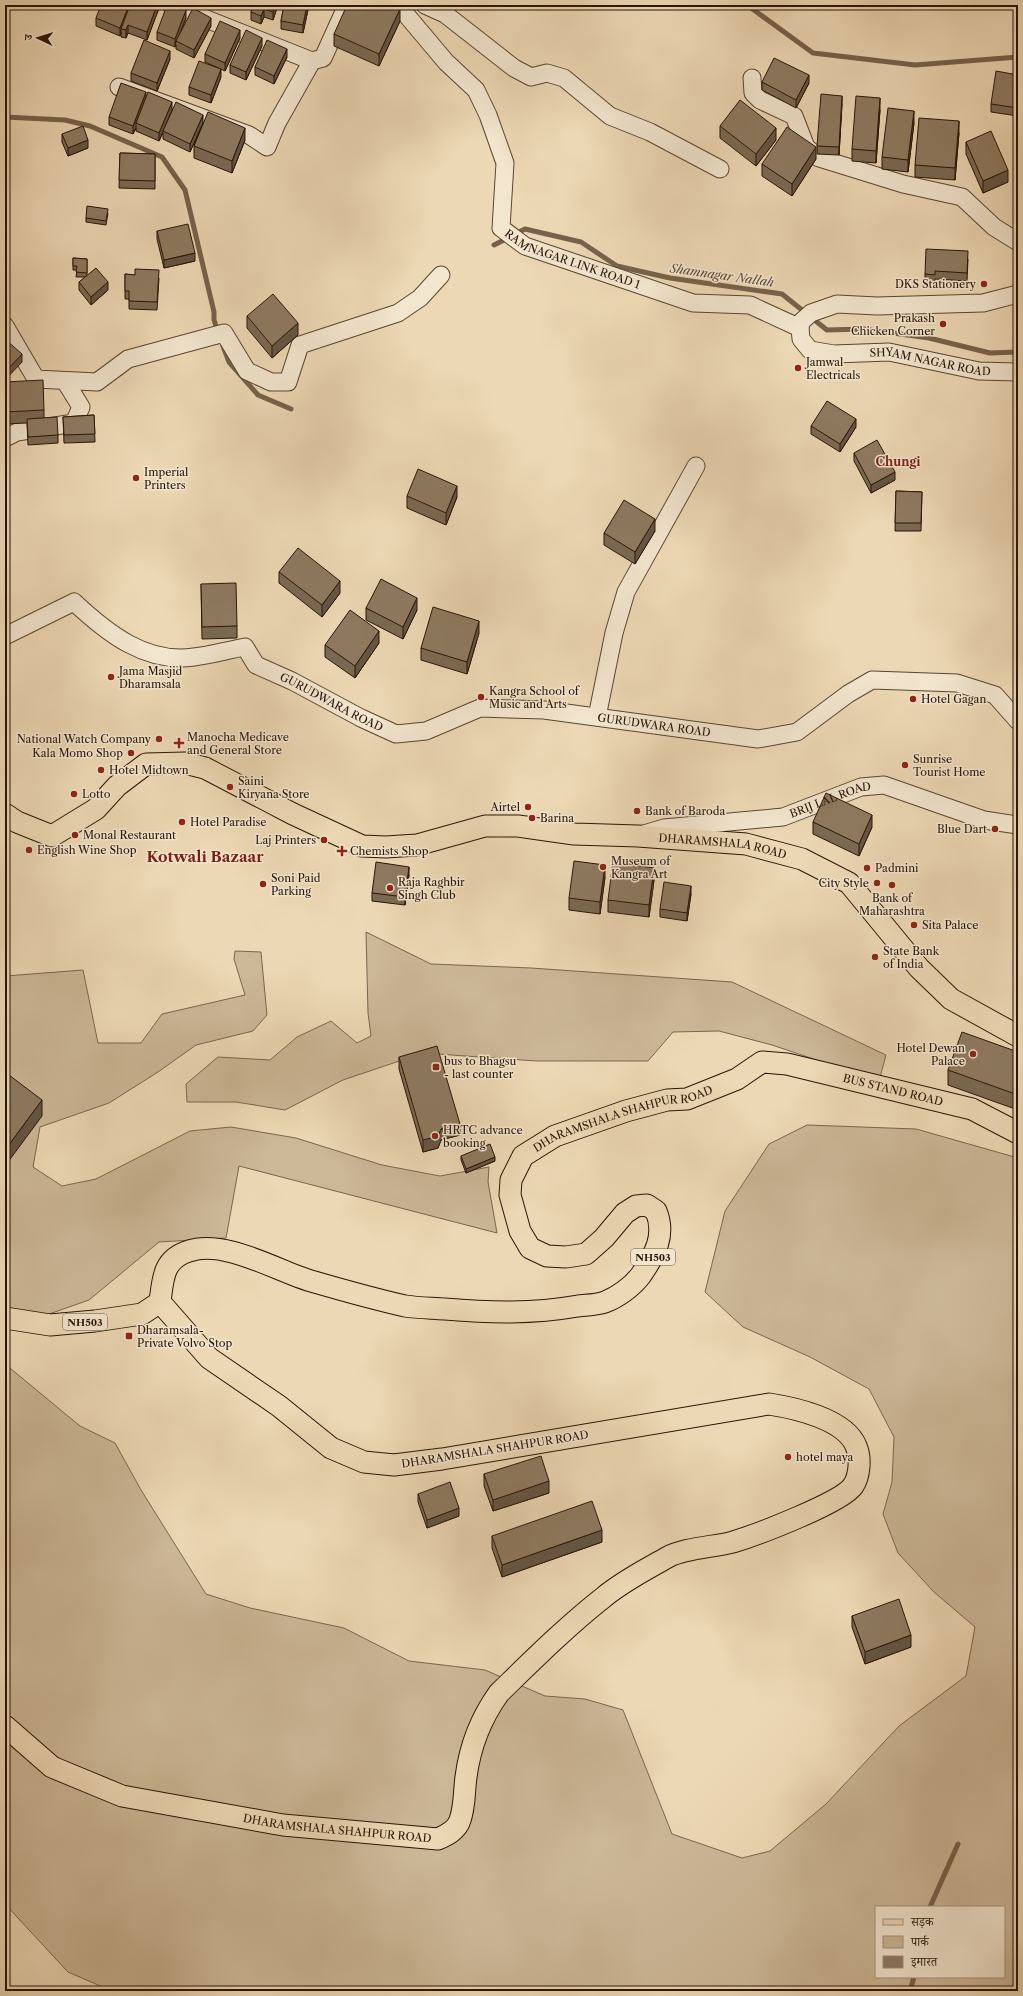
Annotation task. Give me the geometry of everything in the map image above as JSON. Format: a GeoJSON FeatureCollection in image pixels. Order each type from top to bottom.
{"type":"FeatureCollection","features":[{"type":"Feature","properties":{"kind":"main road","name":"DHARAMSHALA ROAD"},"geometry":{"type":"LineString","coordinates":[[5,814],[17,822],[52,836],[96,809],[117,786],[146,764],[185,763],[205,768],[293,814],[362,846],[386,847],[417,844],[485,826],[518,826],[574,834],[638,836],[746,844],[802,859],[849,883],[919,968],[951,999],[1018,1036]]}},
{"type":"Feature","properties":{"kind":"main road","name":"BUS STAND ROAD"},"geometry":{"type":"LineString","coordinates":[[762,1062],[787,1064],[972,1109],[1018,1133]]}},
{"type":"Feature","properties":{"kind":"main road","name":"DHARAMSHALA SHAHPUR ROAD"},"geometry":{"type":"LineString","coordinates":[[5,1726],[52,1767],[122,1796],[283,1826],[438,1839],[451,1833],[460,1821],[471,1752],[478,1729],[487,1710],[499,1693],[605,1596],[671,1556],[732,1542],[837,1500],[854,1486],[858,1472],[859,1451],[853,1439],[844,1431],[805,1412],[769,1404],[442,1459],[394,1465],[364,1462],[332,1448],[279,1406],[209,1358],[160,1302],[164,1274],[173,1258],[190,1250],[214,1249],[247,1256],[310,1281],[406,1306],[497,1314],[548,1311],[604,1302],[621,1293],[633,1282],[652,1260],[659,1242],[661,1229],[656,1211],[647,1205],[631,1208],[618,1220],[604,1238],[586,1254],[566,1257],[546,1256],[537,1253],[530,1248],[520,1231],[510,1195],[511,1180],[524,1156],[555,1136],[626,1111],[667,1100],[687,1098],[737,1079],[762,1062]]}},
{"type":"Feature","properties":{"kind":"main road","name":"NH503"},"geometry":{"type":"LineString","coordinates":[[5,1318],[50,1325],[95,1322],[142,1314],[160,1302]]}},
{"type":"Feature","properties":{"kind":"street"},"geometry":{"type":"LineString","coordinates":[[171,5],[312,60],[323,58],[347,5]]}},
{"type":"Feature","properties":{"kind":"street","name":"RAMNAGAR LINK ROAD 1"},"geometry":{"type":"LineString","coordinates":[[398,5],[446,62],[476,90],[488,115],[505,164],[501,228],[526,246],[693,303],[750,305],[804,321]]}},
{"type":"Feature","properties":{"kind":"street"},"geometry":{"type":"LineString","coordinates":[[425,5],[445,14],[514,68],[532,77],[547,73],[564,78],[610,116],[650,132],[720,169]]}},
{"type":"Feature","properties":{"kind":"street"},"geometry":{"type":"LineString","coordinates":[[119,87],[249,135],[267,147],[277,123],[312,60]]}},
{"type":"Feature","properties":{"kind":"street"},"geometry":{"type":"LineString","coordinates":[[752,78],[753,93],[760,100],[794,116],[806,147],[819,158],[903,184],[962,197],[994,227],[1018,242]]}},
{"type":"Feature","properties":{"kind":"street"},"geometry":{"type":"LineString","coordinates":[[5,326],[36,379],[98,382],[128,359],[224,333],[247,371],[271,382],[288,382],[300,345],[398,313],[420,298],[441,275]]}},
{"type":"Feature","properties":{"kind":"street"},"geometry":{"type":"LineString","coordinates":[[804,321],[837,304],[877,306],[983,303],[1018,294]]}},
{"type":"Feature","properties":{"kind":"street","name":"SHYAM NAGAR ROAD"},"geometry":{"type":"LineString","coordinates":[[804,321],[801,339],[810,350],[834,354],[889,352],[979,371],[1018,372]]}},
{"type":"Feature","properties":{"kind":"street"},"geometry":{"type":"LineString","coordinates":[[5,438],[17,432],[74,423],[80,407],[65,381]]}},
{"type":"Feature","properties":{"kind":"street"},"geometry":{"type":"LineString","coordinates":[[597,717],[614,633],[626,592],[696,466]]}},
{"type":"Feature","properties":{"kind":"street","name":"GURUDWARA ROAD"},"geometry":{"type":"LineString","coordinates":[[5,636],[74,602],[101,628],[129,645],[164,657],[193,658],[245,647],[256,665],[292,681],[361,718],[396,734],[426,731],[480,708],[544,710],[758,739],[797,732],[848,694],[872,680],[957,683],[996,695],[1018,721]]}},
{"type":"Feature","properties":{"kind":"street","name":"BRIJ LAL ROAD"},"geometry":{"type":"LineString","coordinates":[[638,836],[664,828],[783,817],[861,787],[884,784],[984,820],[1018,825]]}},
{"type":"Feature","properties":{"kind":"green space"},"geometry":{"type":"Polygon","coordinates":[[[366,932],[431,964],[531,968],[732,982],[886,1055],[879,1081],[772,1045],[719,1031],[673,1032],[648,1061],[536,1061],[423,1053],[343,1080],[285,1110],[236,1102],[187,1102],[186,1084],[218,1057],[270,1060],[297,1037],[331,1021],[357,1043],[371,1036],[368,1013],[366,932]]]}},
{"type":"Feature","properties":{"kind":"green space"},"geometry":{"type":"Polygon","coordinates":[[[235,951],[261,952],[267,1015],[253,1031],[196,1045],[158,1072],[109,1103],[40,1127],[33,1167],[62,1186],[96,1179],[190,1131],[231,1127],[296,1138],[382,1165],[440,1176],[489,1167],[488,1182],[497,1233],[239,1166],[226,1238],[159,1242],[89,1300],[32,1320],[5,1313],[5,976],[83,970],[98,1043],[141,1043],[162,1014],[245,995],[234,959],[235,951]]]}},
{"type":"Feature","properties":{"kind":"green space"},"geometry":{"type":"Polygon","coordinates":[[[807,1125],[916,1129],[1018,1158],[1018,1991],[112,1991],[68,1972],[5,1904],[5,1364],[80,1426],[115,1443],[141,1490],[206,1594],[250,1608],[344,1628],[409,1661],[485,1670],[545,1696],[585,1699],[623,1710],[672,1834],[742,1858],[770,1851],[826,1804],[899,1726],[966,1676],[975,1627],[934,1592],[898,1553],[883,1514],[892,1482],[894,1437],[869,1389],[810,1357],[743,1327],[705,1292],[725,1211],[769,1144],[807,1125]]]}},
{"type":"Feature","properties":{"kind":"building"},"geometry":{"type":"Polygon","coordinates":[[[101,5],[129,5],[120,28],[96,18],[101,5]]]}},
{"type":"Feature","properties":{"kind":"building"},"geometry":{"type":"Polygon","coordinates":[[[130,5],[157,5],[147,32],[128,25],[126,30],[121,29],[130,5]]]}},
{"type":"Feature","properties":{"kind":"building"},"geometry":{"type":"Polygon","coordinates":[[[167,5],[172,5],[186,10],[175,39],[157,32],[167,5]]]}},
{"type":"Feature","properties":{"kind":"building"},"geometry":{"type":"Polygon","coordinates":[[[253,5],[275,5],[273,12],[264,9],[261,16],[251,12],[253,5]]]}},
{"type":"Feature","properties":{"kind":"building"},"geometry":{"type":"Polygon","coordinates":[[[284,5],[307,5],[303,25],[281,21],[284,5]]]}},
{"type":"Feature","properties":{"kind":"building"},"geometry":{"type":"Polygon","coordinates":[[[347,5],[392,5],[400,9],[379,54],[334,34],[347,5]]]}},
{"type":"Feature","properties":{"kind":"building"},"geometry":{"type":"Polygon","coordinates":[[[193,8],[211,18],[194,50],[176,41],[193,8]]]}},
{"type":"Feature","properties":{"kind":"building"},"geometry":{"type":"Polygon","coordinates":[[[220,21],[240,30],[225,63],[205,54],[220,21]]]}},
{"type":"Feature","properties":{"kind":"building"},"geometry":{"type":"Polygon","coordinates":[[[246,30],[262,38],[246,72],[230,65],[246,30]]]}},
{"type":"Feature","properties":{"kind":"building"},"geometry":{"type":"Polygon","coordinates":[[[144,40],[170,51],[157,83],[131,73],[144,40]]]}},
{"type":"Feature","properties":{"kind":"building"},"geometry":{"type":"Polygon","coordinates":[[[267,40],[287,49],[274,76],[255,67],[267,40]]]}},
{"type":"Feature","properties":{"kind":"building"},"geometry":{"type":"Polygon","coordinates":[[[774,58],[809,75],[796,100],[762,82],[774,58]]]}},
{"type":"Feature","properties":{"kind":"building"},"geometry":{"type":"Polygon","coordinates":[[[199,61],[221,69],[211,95],[189,87],[199,61]]]}},
{"type":"Feature","properties":{"kind":"building"},"geometry":{"type":"Polygon","coordinates":[[[996,71],[1018,75],[1018,108],[991,104],[996,71]]]}},
{"type":"Feature","properties":{"kind":"building"},"geometry":{"type":"Polygon","coordinates":[[[121,83],[146,92],[133,126],[109,117],[121,83]]]}},
{"type":"Feature","properties":{"kind":"building"},"geometry":{"type":"Polygon","coordinates":[[[148,92],[172,102],[159,133],[136,123],[148,92]]]}},
{"type":"Feature","properties":{"kind":"building"},"geometry":{"type":"Polygon","coordinates":[[[821,94],[842,96],[839,147],[817,146],[821,94]]]}},
{"type":"Feature","properties":{"kind":"building"},"geometry":{"type":"Polygon","coordinates":[[[856,96],[880,98],[876,151],[852,149],[856,96]]]}},
{"type":"Feature","properties":{"kind":"building"},"geometry":{"type":"Polygon","coordinates":[[[740,100],[776,128],[756,154],[720,126],[740,100]]]}},
{"type":"Feature","properties":{"kind":"building"},"geometry":{"type":"Polygon","coordinates":[[[176,102],[203,115],[190,144],[163,131],[176,102]]]}},
{"type":"Feature","properties":{"kind":"building"},"geometry":{"type":"Polygon","coordinates":[[[888,108],[914,111],[908,160],[882,157],[888,108]]]}},
{"type":"Feature","properties":{"kind":"building"},"geometry":{"type":"Polygon","coordinates":[[[208,112],[245,128],[232,161],[194,146],[208,112]]]}},
{"type":"Feature","properties":{"kind":"building"},"geometry":{"type":"Polygon","coordinates":[[[919,118],[959,121],[955,168],[915,165],[919,118]]]}},
{"type":"Feature","properties":{"kind":"building"},"geometry":{"type":"Polygon","coordinates":[[[83,126],[88,140],[68,148],[62,134],[83,126]]]}},
{"type":"Feature","properties":{"kind":"building"},"geometry":{"type":"Polygon","coordinates":[[[787,127],[816,147],[792,184],[762,164],[787,127]]]}},
{"type":"Feature","properties":{"kind":"building"},"geometry":{"type":"Polygon","coordinates":[[[991,131],[1008,170],[983,181],[966,142],[991,131]]]}},
{"type":"Feature","properties":{"kind":"building"},"geometry":{"type":"Polygon","coordinates":[[[120,153],[155,154],[155,181],[119,180],[120,153]]]}},
{"type":"Feature","properties":{"kind":"building"},"geometry":{"type":"Polygon","coordinates":[[[87,206],[108,209],[106,221],[86,218],[87,206]]]}},
{"type":"Feature","properties":{"kind":"building"},"geometry":{"type":"Polygon","coordinates":[[[188,224],[195,253],[164,260],[157,231],[188,224]]]}},
{"type":"Feature","properties":{"kind":"building"},"geometry":{"type":"Polygon","coordinates":[[[926,249],[968,251],[967,273],[935,271],[935,275],[925,274],[926,249]]]}},
{"type":"Feature","properties":{"kind":"building"},"geometry":{"type":"Polygon","coordinates":[[[73,258],[87,259],[87,273],[76,272],[77,266],[73,266],[73,258]]]}},
{"type":"Feature","properties":{"kind":"building"},"geometry":{"type":"Polygon","coordinates":[[[96,268],[108,282],[91,297],[79,282],[96,268]]]}},
{"type":"Feature","properties":{"kind":"building"},"geometry":{"type":"Polygon","coordinates":[[[135,269],[159,270],[157,302],[129,301],[129,291],[125,291],[125,274],[135,275],[135,269]]]}},
{"type":"Feature","properties":{"kind":"building"},"geometry":{"type":"Polygon","coordinates":[[[273,294],[298,323],[272,346],[247,316],[273,294]]]}},
{"type":"Feature","properties":{"kind":"building"},"geometry":{"type":"Polygon","coordinates":[[[5,339],[22,354],[5,372],[5,339]]]}},
{"type":"Feature","properties":{"kind":"building"},"geometry":{"type":"Polygon","coordinates":[[[43,380],[44,410],[5,412],[5,382],[43,380]]]}},
{"type":"Feature","properties":{"kind":"building"},"geometry":{"type":"Polygon","coordinates":[[[827,401],[856,419],[840,444],[811,426],[827,401]]]}},
{"type":"Feature","properties":{"kind":"building"},"geometry":{"type":"Polygon","coordinates":[[[94,415],[95,434],[64,435],[63,417],[94,415]]]}},
{"type":"Feature","properties":{"kind":"building"},"geometry":{"type":"Polygon","coordinates":[[[57,417],[58,435],[28,437],[27,419],[57,417]]]}},
{"type":"Feature","properties":{"kind":"building"},"geometry":{"type":"Polygon","coordinates":[[[877,440],[895,472],[871,485],[854,453],[877,440]]]}},
{"type":"Feature","properties":{"kind":"building"},"geometry":{"type":"Polygon","coordinates":[[[418,469],[457,486],[446,513],[407,496],[418,469]]]}},
{"type":"Feature","properties":{"kind":"building"},"geometry":{"type":"Polygon","coordinates":[[[896,491],[922,492],[921,523],[895,523],[896,491]]]}},
{"type":"Feature","properties":{"kind":"building"},"geometry":{"type":"Polygon","coordinates":[[[624,500],[655,519],[635,552],[604,533],[624,500]]]}},
{"type":"Feature","properties":{"kind":"building"},"geometry":{"type":"Polygon","coordinates":[[[298,548],[340,581],[322,605],[279,572],[298,548]]]}},
{"type":"Feature","properties":{"kind":"building"},"geometry":{"type":"Polygon","coordinates":[[[381,579],[417,598],[403,627],[366,608],[381,579]]]}},
{"type":"Feature","properties":{"kind":"building"},"geometry":{"type":"Polygon","coordinates":[[[236,583],[237,626],[202,627],[201,584],[236,583]]]}},
{"type":"Feature","properties":{"kind":"building"},"geometry":{"type":"Polygon","coordinates":[[[433,607],[479,621],[467,662],[421,648],[433,607]]]}},
{"type":"Feature","properties":{"kind":"building"},"geometry":{"type":"Polygon","coordinates":[[[350,610],[379,631],[355,666],[325,645],[350,610]]]}},
{"type":"Feature","properties":{"kind":"building"},"geometry":{"type":"Polygon","coordinates":[[[826,793],[872,815],[859,844],[813,822],[826,793]]]}},
{"type":"Feature","properties":{"kind":"building"},"geometry":{"type":"Polygon","coordinates":[[[574,861],[605,865],[600,902],[569,898],[574,861]]]}},
{"type":"Feature","properties":{"kind":"building","name":"Raja Raghbir Singh Club"},"geometry":{"type":"Polygon","coordinates":[[[376,862],[409,867],[405,897],[372,893],[376,862]]]}},
{"type":"Feature","properties":{"kind":"building"},"geometry":{"type":"Polygon","coordinates":[[[613,862],[654,868],[649,905],[608,900],[613,862]]]}},
{"type":"Feature","properties":{"kind":"building"},"geometry":{"type":"Polygon","coordinates":[[[664,882],[691,886],[687,913],[660,909],[664,882]]]}},
{"type":"Feature","properties":{"kind":"building"},"geometry":{"type":"Polygon","coordinates":[[[962,1032],[1018,1052],[1018,1095],[948,1070],[962,1032]]]}},
{"type":"Feature","properties":{"kind":"building"},"geometry":{"type":"Polygon","coordinates":[[[437,1046],[460,1124],[441,1129],[438,1136],[423,1140],[399,1057],[437,1046]]]}},
{"type":"Feature","properties":{"kind":"building"},"geometry":{"type":"Polygon","coordinates":[[[5,1072],[42,1100],[5,1150],[5,1072]]]}},
{"type":"Feature","properties":{"kind":"building"},"geometry":{"type":"Polygon","coordinates":[[[490,1144],[495,1157],[466,1169],[461,1156],[490,1144]]]}},
{"type":"Feature","properties":{"kind":"building"},"geometry":{"type":"Polygon","coordinates":[[[541,1456],[549,1481],[493,1500],[484,1474],[541,1456]]]}},
{"type":"Feature","properties":{"kind":"building"},"geometry":{"type":"Polygon","coordinates":[[[450,1482],[459,1508],[427,1520],[418,1494],[450,1482]]]}},
{"type":"Feature","properties":{"kind":"building"},"geometry":{"type":"Polygon","coordinates":[[[592,1501],[602,1530],[502,1565],[492,1536],[592,1501]]]}},
{"type":"Feature","properties":{"kind":"building"},"geometry":{"type":"Polygon","coordinates":[[[899,1599],[911,1635],[865,1652],[852,1616],[899,1599]]]}},
{"type":"Feature","properties":{"kind":"waterway"},"geometry":{"type":"LineString","coordinates":[[747,5],[813,53],[915,65],[1018,57]]}},
{"type":"Feature","properties":{"kind":"waterway"},"geometry":{"type":"LineString","coordinates":[[5,117],[65,120],[90,126],[162,157],[185,190],[218,332]]}},
{"type":"Feature","properties":{"kind":"waterway","name":"Shamnagar Nallah"},"geometry":{"type":"LineString","coordinates":[[515,234],[525,229],[581,242],[617,266],[670,278],[782,294],[827,330],[864,329],[929,338],[990,353],[1018,352]]}},
{"type":"Feature","properties":{"kind":"waterway","name":"Shamnagar Nallah"},"geometry":{"type":"LineString","coordinates":[[494,245],[508,238]]}},
{"type":"Feature","properties":{"kind":"waterway"},"geometry":{"type":"LineString","coordinates":[[223,346],[229,362],[258,395],[291,409]]}},
{"type":"Feature","properties":{"kind":"waterway"},"geometry":{"type":"LineString","coordinates":[[930,1906],[958,1844]]}},
{"type":"Feature","properties":{"kind":"waterway"},"geometry":{"type":"LineString","coordinates":[[910,1991],[914,1978]]}},
{"type":"Feature","properties":{"kind":"place","name":"DKS Stationery"},"geometry":{"type":"Point","coordinates":[984,284]}},
{"type":"Feature","properties":{"kind":"place","name":"Prakash Chicken Corner"},"geometry":{"type":"Point","coordinates":[943,324]}},
{"type":"Feature","properties":{"kind":"place","name":"Jamwal Electricals"},"geometry":{"type":"Point","coordinates":[798,368]}},
{"type":"Feature","properties":{"kind":"place","name":"Imperial Printers"},"geometry":{"type":"Point","coordinates":[136,478]}},
{"type":"Feature","properties":{"kind":"place","name":"Jama Masjid Dharamsala"},"geometry":{"type":"Point","coordinates":[111,677]}},
{"type":"Feature","properties":{"kind":"place","name":"Kangra School of Music and Arts"},"geometry":{"type":"Point","coordinates":[481,697]}},
{"type":"Feature","properties":{"kind":"place","name":"Hotel Gagan"},"geometry":{"type":"Point","coordinates":[913,699]}},
{"type":"Feature","properties":{"kind":"place","name":"National Watch Company"},"geometry":{"type":"Point","coordinates":[159,739]}},
{"type":"Feature","properties":{"kind":"place","name":"Manocha Medicave and General Store"},"geometry":{"type":"Point","coordinates":[179,743]}},
{"type":"Feature","properties":{"kind":"place","name":"Kala Momo Shop"},"geometry":{"type":"Point","coordinates":[131,753]}},
{"type":"Feature","properties":{"kind":"place","name":"Sunrise Tourist Home"},"geometry":{"type":"Point","coordinates":[905,765]}},
{"type":"Feature","properties":{"kind":"place","name":"Hotel Midtown"},"geometry":{"type":"Point","coordinates":[101,770]}},
{"type":"Feature","properties":{"kind":"place","name":"Saini Kiryana Store"},"geometry":{"type":"Point","coordinates":[230,787]}},
{"type":"Feature","properties":{"kind":"place","name":"Lotto"},"geometry":{"type":"Point","coordinates":[74,794]}},
{"type":"Feature","properties":{"kind":"place","name":"Airtel"},"geometry":{"type":"Point","coordinates":[528,807]}},
{"type":"Feature","properties":{"kind":"place","name":"Bank of Baroda"},"geometry":{"type":"Point","coordinates":[637,811]}},
{"type":"Feature","properties":{"kind":"place","name":"Barina"},"geometry":{"type":"Point","coordinates":[532,818]}},
{"type":"Feature","properties":{"kind":"place","name":"Hotel Paradise"},"geometry":{"type":"Point","coordinates":[182,822]}},
{"type":"Feature","properties":{"kind":"place","name":"Blue Dart"},"geometry":{"type":"Point","coordinates":[995,829]}},
{"type":"Feature","properties":{"kind":"place","name":"Monal Restaurant"},"geometry":{"type":"Point","coordinates":[75,835]}},
{"type":"Feature","properties":{"kind":"place","name":"Laj Printers"},"geometry":{"type":"Point","coordinates":[324,840]}},
{"type":"Feature","properties":{"kind":"place","name":"English Wine Shop"},"geometry":{"type":"Point","coordinates":[29,850]}},
{"type":"Feature","properties":{"kind":"place","name":"Chemists Shop"},"geometry":{"type":"Point","coordinates":[342,851]}},
{"type":"Feature","properties":{"kind":"place","name":"Museum of Kangra Art"},"geometry":{"type":"Point","coordinates":[603,867]}},
{"type":"Feature","properties":{"kind":"place","name":"Padmini"},"geometry":{"type":"Point","coordinates":[867,868]}},
{"type":"Feature","properties":{"kind":"place","name":"City Style"},"geometry":{"type":"Point","coordinates":[877,883]}},
{"type":"Feature","properties":{"kind":"place","name":"Soni Paid Parking"},"geometry":{"type":"Point","coordinates":[263,884]}},
{"type":"Feature","properties":{"kind":"place","name":"Bank of Maharashtra"},"geometry":{"type":"Point","coordinates":[892,885]}},
{"type":"Feature","properties":{"kind":"place","name":"Raja Raghbir Singh Club"},"geometry":{"type":"Point","coordinates":[390,888]}},
{"type":"Feature","properties":{"kind":"place","name":"Sita Palace"},"geometry":{"type":"Point","coordinates":[914,925]}},
{"type":"Feature","properties":{"kind":"place","name":"State Bank of India"},"geometry":{"type":"Point","coordinates":[875,957]}},
{"type":"Feature","properties":{"kind":"place","name":"Hotel Dewan Palace"},"geometry":{"type":"Point","coordinates":[973,1054]}},
{"type":"Feature","properties":{"kind":"place","name":"bus to Bhagsu - last counter"},"geometry":{"type":"Point","coordinates":[436,1067]}},
{"type":"Feature","properties":{"kind":"place","name":"HRTC advance booking"},"geometry":{"type":"Point","coordinates":[435,1136]}},
{"type":"Feature","properties":{"kind":"place","name":"Dharamsala- Private Volvo Stop"},"geometry":{"type":"Point","coordinates":[129,1336]}},
{"type":"Feature","properties":{"kind":"place","name":"hotel maya"},"geometry":{"type":"Point","coordinates":[788,1457]}},
{"type":"Feature","properties":{"kind":"district","name":"Chungi"},"geometry":{"type":"Point","coordinates":[898,461]}},
{"type":"Feature","properties":{"kind":"district","name":"Kotwali Bazaar"},"geometry":{"type":"Point","coordinates":[205,856]}}]}
